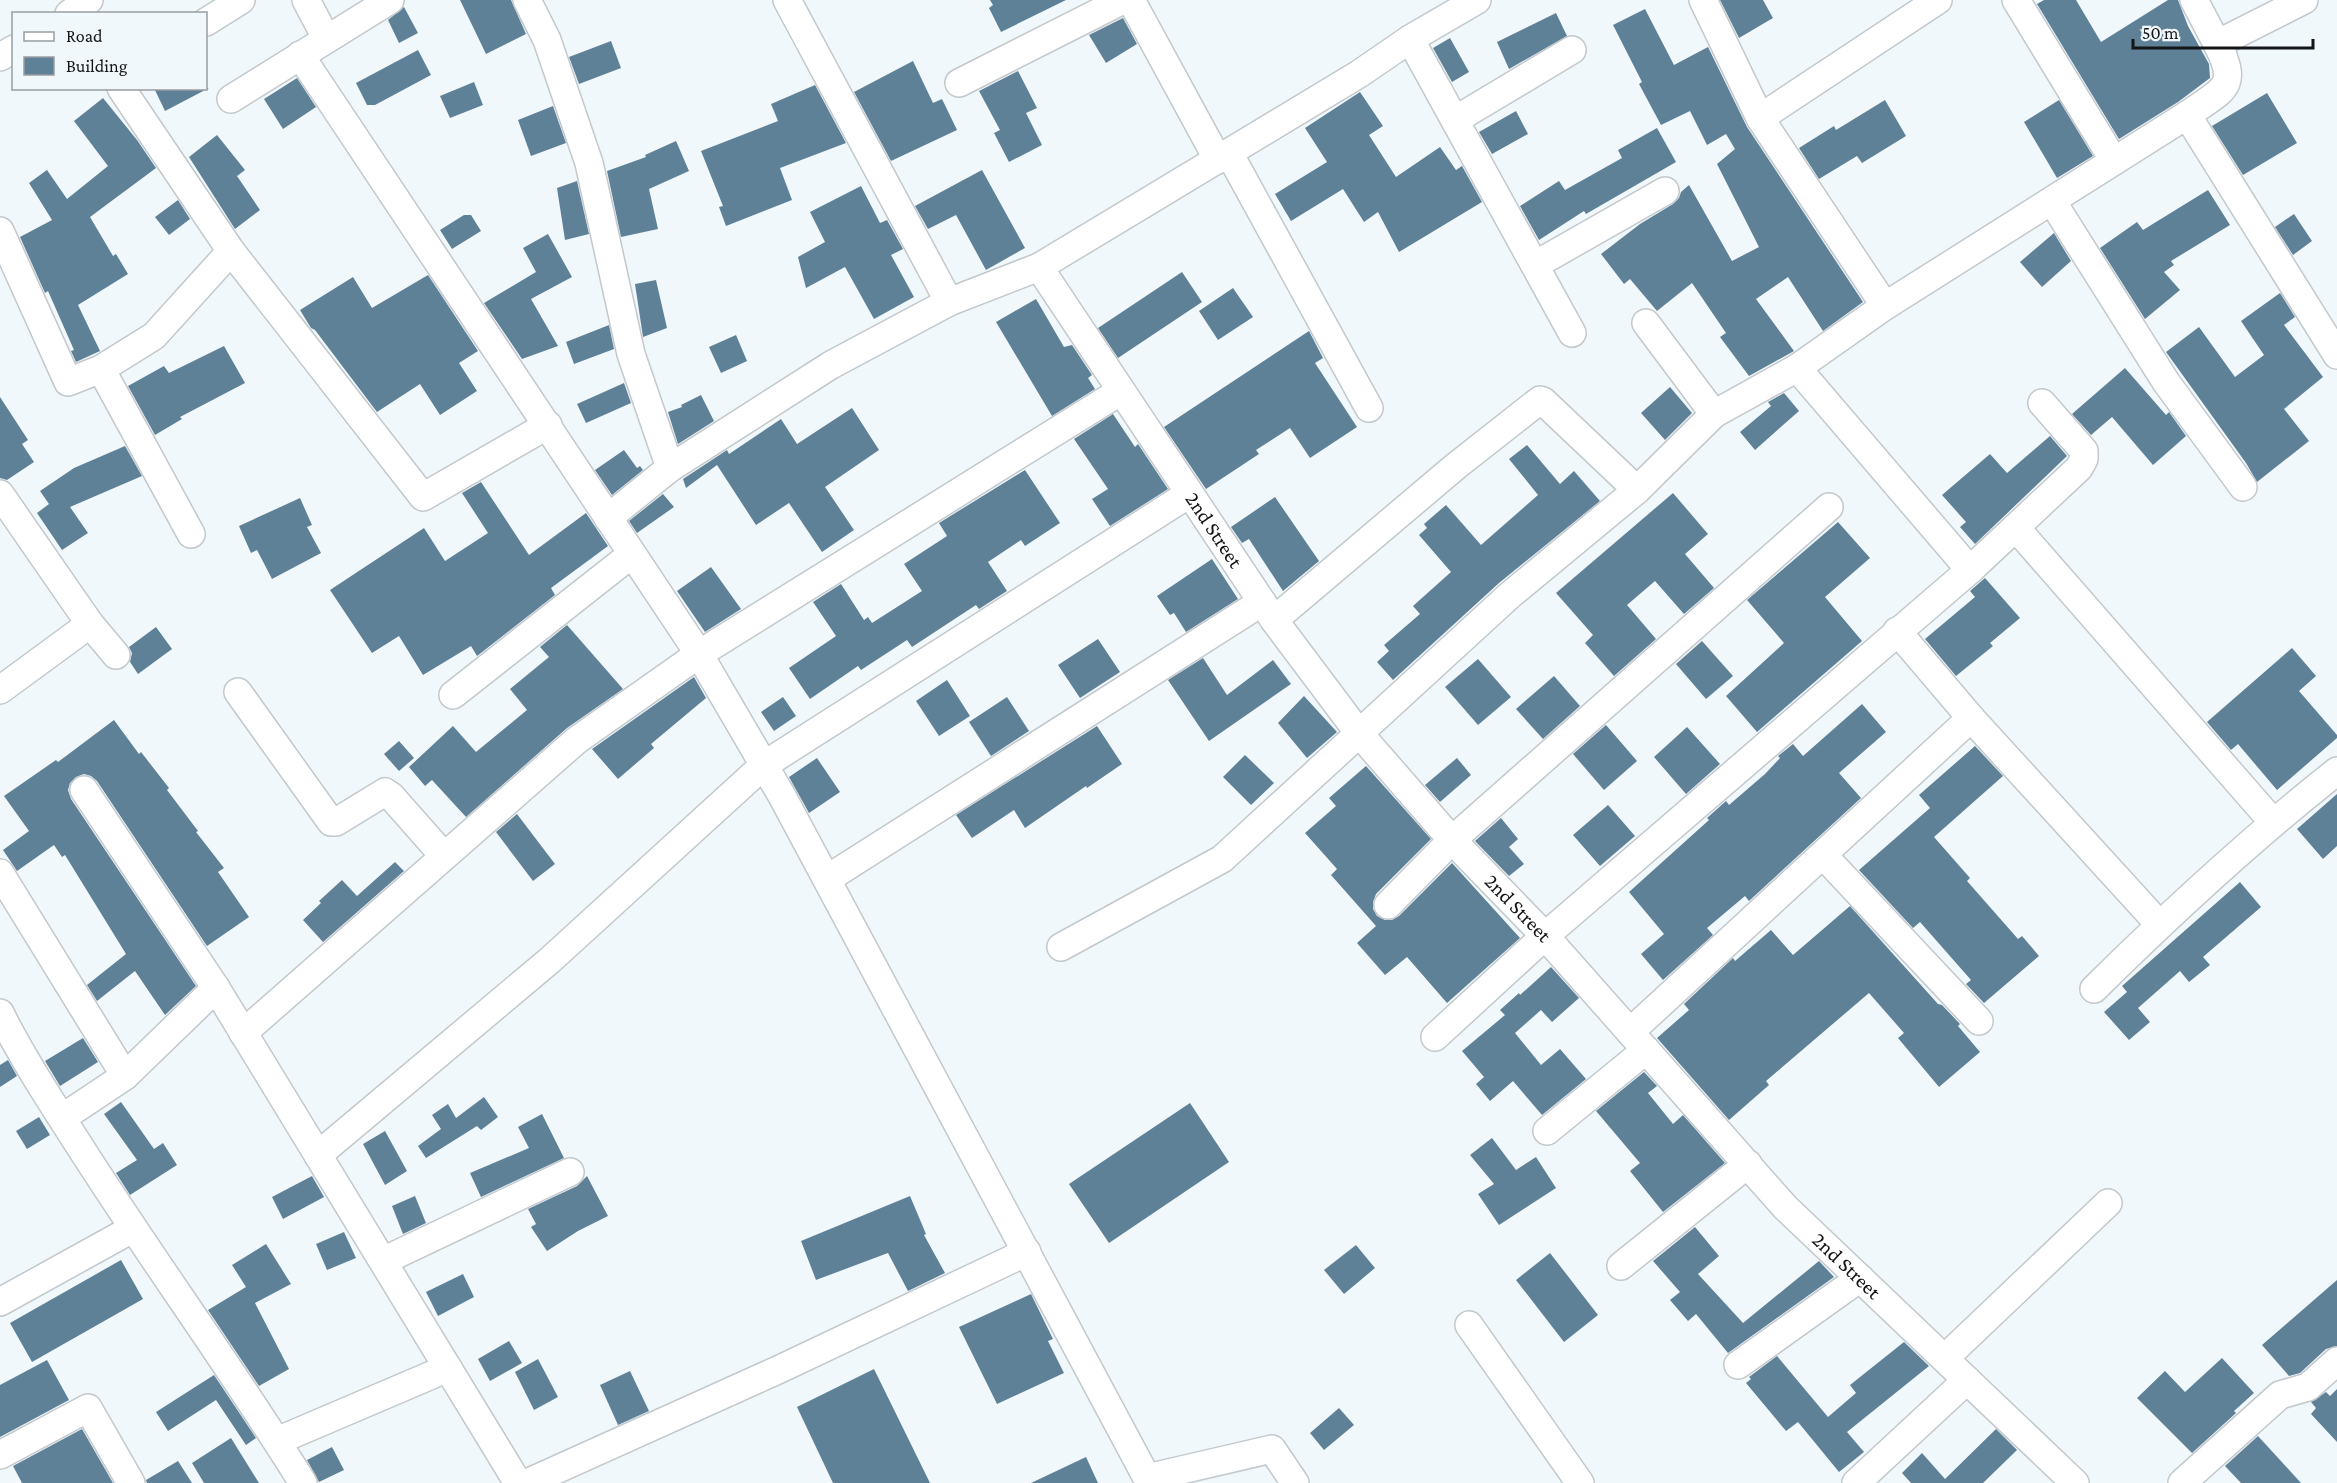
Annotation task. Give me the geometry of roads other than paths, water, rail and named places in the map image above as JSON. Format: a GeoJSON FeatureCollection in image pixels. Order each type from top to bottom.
{"type":"FeatureCollection","features":[{"type":"Feature","properties":{"kind":"street"},"geometry":{"type":"LineString","coordinates":[[71,12],[89,0]]}},
{"type":"Feature","properties":{"kind":"street"},"geometry":{"type":"LineString","coordinates":[[207,21],[241,0]]}},
{"type":"Feature","properties":{"kind":"street"},"geometry":{"type":"LineString","coordinates":[[306,0],[326,38]]}},
{"type":"Feature","properties":{"kind":"street"},"geometry":{"type":"LineString","coordinates":[[231,99],[390,0]]}},
{"type":"Feature","properties":{"kind":"street"},"geometry":{"type":"LineString","coordinates":[[527,0],[548,40],[589,163],[631,354],[670,468]]}},
{"type":"Feature","properties":{"kind":"street"},"geometry":{"type":"LineString","coordinates":[[787,0],[949,302]]}},
{"type":"Feature","properties":{"kind":"street"},"geometry":{"type":"LineString","coordinates":[[959,83],[1123,0]]}},
{"type":"Feature","properties":{"kind":"street"},"geometry":{"type":"LineString","coordinates":[[1131,0],[1369,408]]}},
{"type":"Feature","properties":{"kind":"street"},"geometry":{"type":"LineString","coordinates":[[1703,0],[1760,118],[1885,306]]}},
{"type":"Feature","properties":{"kind":"street"},"geometry":{"type":"LineString","coordinates":[[1760,118],[1938,0]]}},
{"type":"Feature","properties":{"kind":"street"},"geometry":{"type":"LineString","coordinates":[[2016,0],[2114,161]]}},
{"type":"Feature","properties":{"kind":"street"},"geometry":{"type":"LineString","coordinates":[[1061,947],[1222,859],[1510,595],[1637,490],[1714,414],[1797,368],[1885,306],[2187,115],[2224,88],[2230,74],[2223,55],[2194,0]]}},
{"type":"Feature","properties":{"kind":"street"},"geometry":{"type":"LineString","coordinates":[[2223,55],[2217,44],[2304,0]]}},
{"type":"Feature","properties":{"kind":"street"},"geometry":{"type":"LineString","coordinates":[[608,518],[670,468],[831,365],[949,302],[1039,267],[1359,74],[1471,1]]}},
{"type":"Feature","properties":{"kind":"street"},"geometry":{"type":"LineString","coordinates":[[1410,39],[1572,333]]}},
{"type":"Feature","properties":{"kind":"street"},"geometry":{"type":"LineString","coordinates":[[1455,120],[1572,50]]}},
{"type":"Feature","properties":{"kind":"street"},"geometry":{"type":"LineString","coordinates":[[300,55],[699,654],[827,879],[1027,1252],[1144,1480],[1272,1449],[1295,1483]]}},
{"type":"Feature","properties":{"kind":"street"},"geometry":{"type":"LineString","coordinates":[[122,90],[231,251],[423,497],[548,425]]}},
{"type":"Feature","properties":{"kind":"street"},"geometry":{"type":"LineString","coordinates":[[2187,115],[2337,355]]}},
{"type":"Feature","properties":{"kind":"street"},"geometry":{"type":"LineString","coordinates":[[1535,265],[1665,191]]}},
{"type":"Feature","properties":{"kind":"street"},"geometry":{"type":"LineString","coordinates":[[2052,201],[2166,382],[2243,487]]}},
{"type":"Feature","properties":{"kind":"street"},"geometry":{"type":"LineString","coordinates":[[0,231],[68,382],[101,369],[154,336],[231,251]]}},
{"type":"Feature","properties":{"kind":"street","name":"2nd Street"},"geometry":{"type":"LineString","coordinates":[[1039,267],[1268,611],[1358,732],[1452,840],[1545,936],[1785,1207],[2075,1483]]}},
{"type":"Feature","properties":{"kind":"street"},"geometry":{"type":"LineString","coordinates":[[1646,323],[1714,414]]}},
{"type":"Feature","properties":{"kind":"street"},"geometry":{"type":"LineString","coordinates":[[1797,368],[1970,570]]}},
{"type":"Feature","properties":{"kind":"street"},"geometry":{"type":"LineString","coordinates":[[101,369],[190,534]]}},
{"type":"Feature","properties":{"kind":"street"},"geometry":{"type":"LineString","coordinates":[[243,1033],[577,741],[699,654],[1121,391]]}},
{"type":"Feature","properties":{"kind":"street"},"geometry":{"type":"LineString","coordinates":[[827,879],[1268,611],[1540,400],[1637,490]]}},
{"type":"Feature","properties":{"kind":"street"},"geometry":{"type":"LineString","coordinates":[[1435,1037],[1545,936],[1970,570],[2079,468],[2084,459],[2084,451],[2042,403]]}},
{"type":"Feature","properties":{"kind":"street"},"geometry":{"type":"LineString","coordinates":[[0,494],[90,624],[116,655]]}},
{"type":"Feature","properties":{"kind":"street"},"geometry":{"type":"LineString","coordinates":[[318,1155],[549,962],[764,765],[1189,494]]}},
{"type":"Feature","properties":{"kind":"street"},"geometry":{"type":"LineString","coordinates":[[1388,905],[1452,840],[1829,507]]}},
{"type":"Feature","properties":{"kind":"street"},"geometry":{"type":"LineString","coordinates":[[2016,528],[2273,822]]}},
{"type":"Feature","properties":{"kind":"street"},"geometry":{"type":"LineString","coordinates":[[453,695],[632,555]]}},
{"type":"Feature","properties":{"kind":"street"},"geometry":{"type":"LineString","coordinates":[[0,690],[90,624]]}},
{"type":"Feature","properties":{"kind":"street"},"geometry":{"type":"LineString","coordinates":[[1897,631],[1971,718],[2159,924]]}},
{"type":"Feature","properties":{"kind":"street"},"geometry":{"type":"LineString","coordinates":[[238,692],[331,822],[336,822],[385,792],[444,856]]}},
{"type":"Feature","properties":{"kind":"street"},"geometry":{"type":"LineString","coordinates":[[1547,1131],[1823,855],[1971,718]]}},
{"type":"Feature","properties":{"kind":"street"},"geometry":{"type":"LineString","coordinates":[[2094,989],[2159,924],[2273,822],[2337,771]]}},
{"type":"Feature","properties":{"kind":"street"},"geometry":{"type":"LineString","coordinates":[[84,790],[216,988],[518,1483]]}},
{"type":"Feature","properties":{"kind":"street"},"geometry":{"type":"LineString","coordinates":[[1823,855],[1979,1022]]}},
{"type":"Feature","properties":{"kind":"street"},"geometry":{"type":"LineString","coordinates":[[0,873],[125,1076]]}},
{"type":"Feature","properties":{"kind":"street"},"geometry":{"type":"LineString","coordinates":[[62,1118],[125,1076],[216,988]]}},
{"type":"Feature","properties":{"kind":"street"},"geometry":{"type":"LineString","coordinates":[[2,1022],[132,1229],[277,1440],[303,1483]]}},
{"type":"Feature","properties":{"kind":"street"},"geometry":{"type":"LineString","coordinates":[[1622,1266],[1748,1164]]}},
{"type":"Feature","properties":{"kind":"street"},"geometry":{"type":"LineString","coordinates":[[382,1261],[570,1172]]}},
{"type":"Feature","properties":{"kind":"street"},"geometry":{"type":"LineString","coordinates":[[1945,1358],[2108,1203]]}},
{"type":"Feature","properties":{"kind":"street"},"geometry":{"type":"LineString","coordinates":[[0,1302],[132,1229]]}},
{"type":"Feature","properties":{"kind":"street"},"geometry":{"type":"LineString","coordinates":[[526,1483],[780,1369],[1027,1252]]}},
{"type":"Feature","properties":{"kind":"street"},"geometry":{"type":"LineString","coordinates":[[1738,1365],[1860,1278]]}},
{"type":"Feature","properties":{"kind":"street"},"geometry":{"type":"LineString","coordinates":[[1469,1325],[1580,1483]]}},
{"type":"Feature","properties":{"kind":"street"},"geometry":{"type":"LineString","coordinates":[[2182,1483],[2280,1395],[2308,1387],[2337,1361]]}},
{"type":"Feature","properties":{"kind":"street"},"geometry":{"type":"LineString","coordinates":[[277,1440],[448,1368]]}},
{"type":"Feature","properties":{"kind":"street"},"geometry":{"type":"LineString","coordinates":[[1856,1483],[1967,1380]]}},
{"type":"Feature","properties":{"kind":"street"},"geometry":{"type":"LineString","coordinates":[[0,1455],[88,1408],[131,1483]]}}]}
